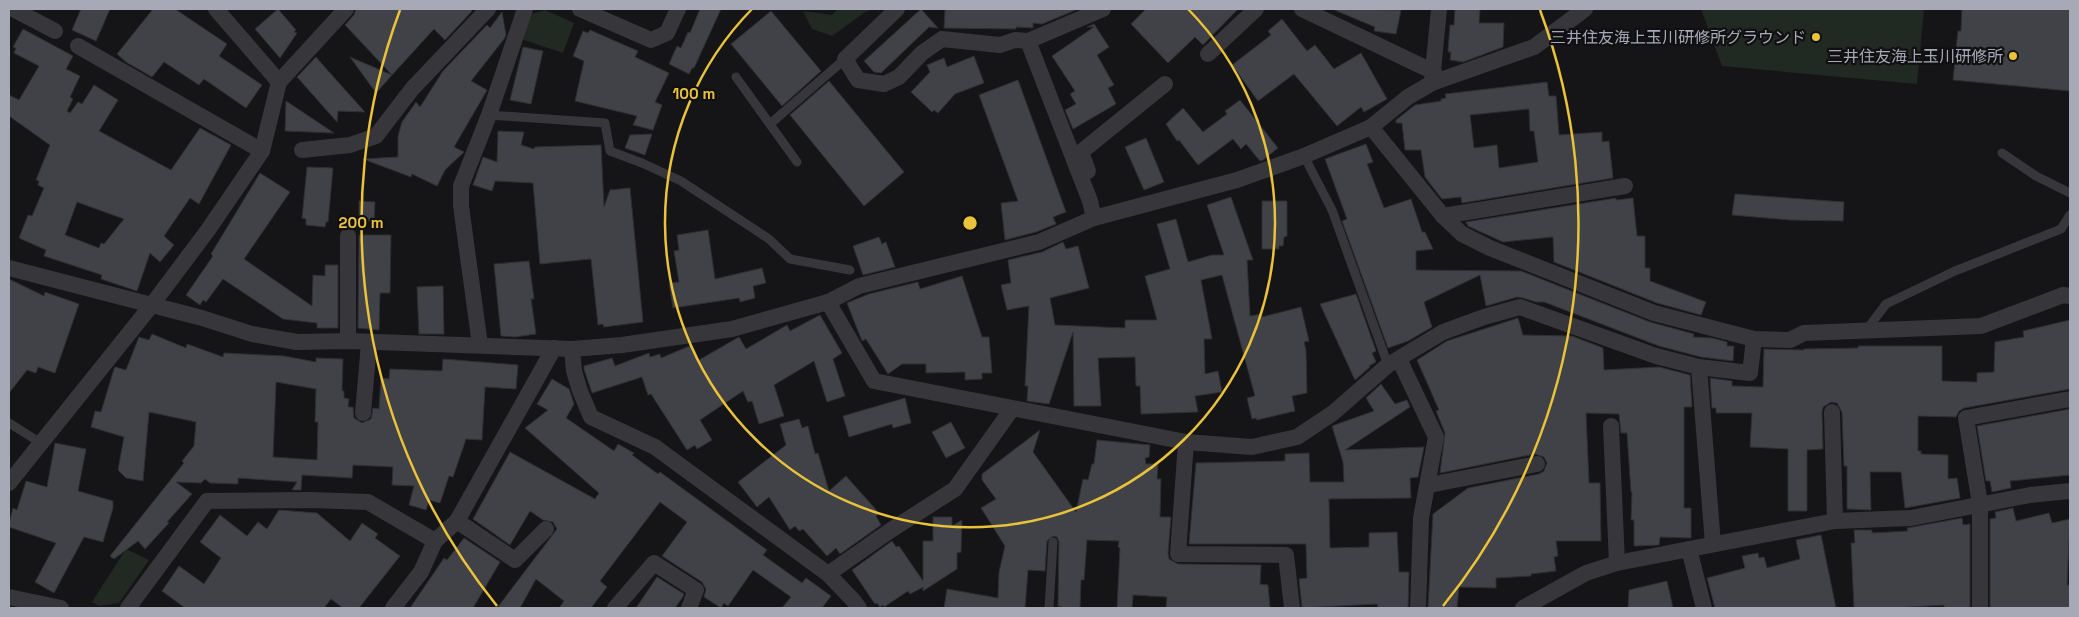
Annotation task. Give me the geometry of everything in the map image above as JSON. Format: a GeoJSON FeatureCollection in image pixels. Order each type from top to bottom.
{"type":"FeatureCollection","features":[{"type":"Feature","properties":{"kind":"street"},"geometry":{"type":"LineString","coordinates":[[13,9],[55,31]]}},
{"type":"Feature","properties":{"kind":"street"},"geometry":{"type":"LineString","coordinates":[[216,9],[279,82]]}},
{"type":"Feature","properties":{"kind":"street"},"geometry":{"type":"LineString","coordinates":[[9,484],[152,306],[208,230],[262,151],[279,82],[346,9]]}},
{"type":"Feature","properties":{"kind":"street"},"geometry":{"type":"LineString","coordinates":[[302,150],[350,145],[376,136],[412,89],[488,9]]}},
{"type":"Feature","properties":{"kind":"street"},"geometry":{"type":"LineString","coordinates":[[480,345],[461,206],[461,186],[489,116],[525,9]]}},
{"type":"Feature","properties":{"kind":"street"},"geometry":{"type":"LineString","coordinates":[[580,9],[651,40],[667,33],[678,9]]}},
{"type":"Feature","properties":{"kind":"street"},"geometry":{"type":"LineString","coordinates":[[897,9],[846,59],[858,80],[884,84],[899,77],[922,53],[942,39],[1000,45],[1015,40],[1028,41],[1103,9]]}},
{"type":"Feature","properties":{"kind":"street"},"geometry":{"type":"LineString","coordinates":[[1208,54],[1256,9]]}},
{"type":"Feature","properties":{"kind":"street"},"geometry":{"type":"LineString","coordinates":[[1302,9],[1433,78]]}},
{"type":"Feature","properties":{"kind":"street"},"geometry":{"type":"LineString","coordinates":[[1433,78],[1439,9]]}},
{"type":"Feature","properties":{"kind":"street"},"geometry":{"type":"LineString","coordinates":[[9,268],[202,318],[252,334],[297,342],[348,341],[572,349],[622,345],[732,328],[828,302],[859,286],[1039,242],[1099,217],[1237,180],[1304,156],[1371,127],[1433,78],[1534,47],[1585,9]]}},
{"type":"Feature","properties":{"kind":"street"},"geometry":{"type":"LineString","coordinates":[[1028,41],[1090,201],[1099,217]]}},
{"type":"Feature","properties":{"kind":"street"},"geometry":{"type":"LineString","coordinates":[[78,46],[262,151]]}},
{"type":"Feature","properties":{"kind":"street"},"geometry":{"type":"LineString","coordinates":[[1099,217],[1081,152],[1165,84]]}},
{"type":"Feature","properties":{"kind":"street"},"geometry":{"type":"LineString","coordinates":[[1371,127],[1442,216],[1462,234],[1490,248],[1654,314],[1754,338],[1790,340],[1804,333],[1981,326],[2062,295],[2070,296]]}},
{"type":"Feature","properties":{"kind":"street"},"geometry":{"type":"LineString","coordinates":[[1442,216],[1625,186]]}},
{"type":"Feature","properties":{"kind":"street"},"geometry":{"type":"LineString","coordinates":[[348,236],[348,341]]}},
{"type":"Feature","properties":{"kind":"street"},"geometry":{"type":"LineString","coordinates":[[828,302],[874,381],[1186,442],[1252,447],[1297,437],[1333,413],[1393,362],[1443,332],[1484,317],[1520,307],[1612,342],[1699,367],[1750,373],[1754,338]]}},
{"type":"Feature","properties":{"kind":"street"},"geometry":{"type":"LineString","coordinates":[[363,413],[369,343]]}},
{"type":"Feature","properties":{"kind":"street"},"geometry":{"type":"LineString","coordinates":[[393,608],[421,572],[434,541],[456,521],[554,348]]}},
{"type":"Feature","properties":{"kind":"street"},"geometry":{"type":"LineString","coordinates":[[572,349],[578,385],[585,406],[592,417],[655,448],[828,574],[859,608]]}},
{"type":"Feature","properties":{"kind":"street"},"geometry":{"type":"LineString","coordinates":[[1393,362],[1436,437],[1422,518],[1418,608]]}},
{"type":"Feature","properties":{"kind":"street"},"geometry":{"type":"LineString","coordinates":[[1699,367],[1713,544]]}},
{"type":"Feature","properties":{"kind":"street"},"geometry":{"type":"LineString","coordinates":[[1980,608],[1980,504],[1966,418],[2070,399]]}},
{"type":"Feature","properties":{"kind":"street"},"geometry":{"type":"LineString","coordinates":[[828,574],[891,530],[955,489],[1012,408]]}},
{"type":"Feature","properties":{"kind":"street"},"geometry":{"type":"LineString","coordinates":[[1832,412],[1835,521]]}},
{"type":"Feature","properties":{"kind":"street"},"geometry":{"type":"LineString","coordinates":[[1611,426],[1617,563]]}},
{"type":"Feature","properties":{"kind":"street"},"geometry":{"type":"LineString","coordinates":[[1186,442],[1178,554],[1286,555],[1292,608]]}},
{"type":"Feature","properties":{"kind":"street"},"geometry":{"type":"LineString","coordinates":[[1429,485],[1537,464]]}},
{"type":"Feature","properties":{"kind":"street"},"geometry":{"type":"LineString","coordinates":[[1523,608],[1586,573],[1617,563],[1835,521],[1911,518],[1980,504],[2070,491]]}},
{"type":"Feature","properties":{"kind":"street"},"geometry":{"type":"LineString","coordinates":[[128,608],[207,501],[311,500],[368,502],[434,541]]}},
{"type":"Feature","properties":{"kind":"street"},"geometry":{"type":"LineString","coordinates":[[456,521],[515,560],[546,529]]}},
{"type":"Feature","properties":{"kind":"street"},"geometry":{"type":"LineString","coordinates":[[1689,548],[1704,608]]}},
{"type":"Feature","properties":{"kind":"street"},"geometry":{"type":"LineString","coordinates":[[615,608],[654,563],[696,590],[689,608]]}},
{"type":"Feature","properties":{"kind":"street"},"geometry":{"type":"LineString","coordinates":[[9,597],[39,606],[61,608]]}},
{"type":"Feature","properties":{"kind":"lane"},"geometry":{"type":"LineString","coordinates":[[770,124],[846,59]]}},
{"type":"Feature","properties":{"kind":"lane"},"geometry":{"type":"LineString","coordinates":[[736,77],[797,162]]}},
{"type":"Feature","properties":{"kind":"lane"},"geometry":{"type":"LineString","coordinates":[[489,116],[606,123],[610,152],[642,163],[680,181],[769,239],[790,259],[850,270]]}},
{"type":"Feature","properties":{"kind":"lane"},"geometry":{"type":"LineString","coordinates":[[2002,153],[2036,176],[2070,193]]}},
{"type":"Feature","properties":{"kind":"lane"},"geometry":{"type":"LineString","coordinates":[[1304,156],[1332,210],[1393,362]]}},
{"type":"Feature","properties":{"kind":"lane"},"geometry":{"type":"LineString","coordinates":[[1864,332],[1886,304],[1955,272],[2061,229],[2070,215]]}},
{"type":"Feature","properties":{"kind":"lane"},"geometry":{"type":"LineString","coordinates":[[9,423],[41,444]]}},
{"type":"Feature","properties":{"kind":"lane"},"geometry":{"type":"LineString","coordinates":[[1049,608],[1053,542]]}},
{"type":"Feature","properties":{"kind":"shaded area"},"geometry":{"type":"Polygon","coordinates":[[[838,9],[874,9],[865,12],[832,36],[812,29],[803,11],[832,15],[838,9]]]}},
{"type":"Feature","properties":{"kind":"shaded area","name":"三井住友海上玉川研修所グラウンド"},"geometry":{"type":"Polygon","coordinates":[[[1701,9],[1924,9],[1917,84],[1722,66],[1701,9]]]}},
{"type":"Feature","properties":{"kind":"shaded area"},"geometry":{"type":"Polygon","coordinates":[[[545,10],[574,23],[563,53],[521,39],[532,14],[545,10]]]}},
{"type":"Feature","properties":{"kind":"shaded area"},"geometry":{"type":"Polygon","coordinates":[[[126,549],[149,560],[119,603],[99,606],[92,602],[126,549]]]}},
{"type":"Feature","properties":{"kind":"building"},"geometry":{"type":"Polygon","coordinates":[[[81,9],[110,9],[96,41],[72,30],[81,9]]]}},
{"type":"Feature","properties":{"kind":"building"},"geometry":{"type":"Polygon","coordinates":[[[153,9],[175,9],[227,44],[219,56],[262,85],[246,108],[204,79],[199,85],[164,62],[152,77],[126,62],[117,54],[153,9]]]}},
{"type":"Feature","properties":{"kind":"building"},"geometry":{"type":"Polygon","coordinates":[[[278,9],[296,30],[294,32],[297,33],[280,58],[255,29],[278,9]]]}},
{"type":"Feature","properties":{"kind":"building"},"geometry":{"type":"Polygon","coordinates":[[[356,9],[470,9],[472,11],[445,40],[434,29],[392,75],[345,25],[354,15],[356,9]]]}},
{"type":"Feature","properties":{"kind":"building"},"geometry":{"type":"Polygon","coordinates":[[[700,9],[721,9],[694,68],[692,68],[689,74],[669,64],[677,46],[681,48],[688,32],[690,33],[700,9]]]}},
{"type":"Feature","properties":{"kind":"building"},"geometry":{"type":"Polygon","coordinates":[[[921,9],[938,28],[929,27],[881,73],[874,72],[864,61],[921,9]]]}},
{"type":"Feature","properties":{"kind":"building"},"geometry":{"type":"Polygon","coordinates":[[[1078,9],[1042,24],[1033,23],[1033,28],[1016,27],[1016,29],[944,28],[945,10],[1078,9]]]}},
{"type":"Feature","properties":{"kind":"building"},"geometry":{"type":"Polygon","coordinates":[[[1146,9],[1238,9],[1203,45],[1195,37],[1168,63],[1131,24],[1146,9]]]}},
{"type":"Feature","properties":{"kind":"building"},"geometry":{"type":"Polygon","coordinates":[[[1332,9],[1401,10],[1396,34],[1374,31],[1375,27],[1332,9]]]}},
{"type":"Feature","properties":{"kind":"building"},"geometry":{"type":"Polygon","coordinates":[[[1455,9],[1480,9],[1479,23],[1504,23],[1503,47],[1463,62],[1450,60],[1451,52],[1448,52],[1450,25],[1454,25],[1455,9]]]}},
{"type":"Feature","properties":{"kind":"building","name":"三井住友海上玉川研修所"},"geometry":{"type":"Polygon","coordinates":[[[1962,9],[2070,9],[2070,91],[1953,80],[1958,31],[1961,31],[1962,9]]]}},
{"type":"Feature","properties":{"kind":"building"},"geometry":{"type":"Polygon","coordinates":[[[771,11],[821,71],[782,106],[731,44],[771,11]]]}},
{"type":"Feature","properties":{"kind":"building"},"geometry":{"type":"Polygon","coordinates":[[[502,12],[506,35],[471,81],[487,90],[454,147],[464,152],[445,170],[437,186],[412,174],[411,177],[363,159],[398,157],[398,136],[402,122],[416,102],[420,107],[443,71],[487,25],[490,28],[502,12]]]}},
{"type":"Feature","properties":{"kind":"building"},"geometry":{"type":"Polygon","coordinates":[[[1282,19],[1307,51],[1315,45],[1334,69],[1361,53],[1387,99],[1364,112],[1361,107],[1337,126],[1294,74],[1258,101],[1232,65],[1271,35],[1268,31],[1282,19]]]}},
{"type":"Feature","properties":{"kind":"building"},"geometry":{"type":"Polygon","coordinates":[[[1094,24],[1109,47],[1097,55],[1114,85],[1108,88],[1116,104],[1073,129],[1065,110],[1076,104],[1070,94],[1075,91],[1052,56],[1094,27],[1087,27],[1094,24]]]}},
{"type":"Feature","properties":{"kind":"building"},"geometry":{"type":"Polygon","coordinates":[[[23,29],[73,56],[66,69],[80,76],[70,97],[73,99],[67,111],[70,113],[78,102],[82,104],[94,85],[118,100],[99,131],[171,170],[200,128],[231,145],[199,204],[190,198],[164,236],[174,245],[160,262],[150,253],[137,291],[101,279],[102,275],[44,256],[46,250],[19,238],[28,215],[32,216],[44,188],[38,185],[39,181],[36,180],[50,145],[9,116],[9,95],[19,100],[39,66],[14,53],[16,48],[13,47],[23,29]],[[77,202],[65,235],[99,248],[101,243],[104,244],[124,219],[77,202]]]}},
{"type":"Feature","properties":{"kind":"building"},"geometry":{"type":"Polygon","coordinates":[[[590,30],[638,51],[635,57],[669,73],[655,102],[662,105],[653,130],[633,125],[637,116],[575,101],[584,61],[573,56],[583,31],[588,33],[590,30]]]}},
{"type":"Feature","properties":{"kind":"building"},"geometry":{"type":"Polygon","coordinates":[[[523,47],[543,51],[531,104],[510,100],[523,47]]]}},
{"type":"Feature","properties":{"kind":"building"},"geometry":{"type":"Polygon","coordinates":[[[974,56],[984,83],[955,94],[938,113],[934,110],[932,112],[911,92],[930,72],[927,65],[944,58],[947,67],[974,56]]]}},
{"type":"Feature","properties":{"kind":"building"},"geometry":{"type":"Polygon","coordinates":[[[316,57],[365,112],[338,111],[337,122],[297,77],[316,57]]]}},
{"type":"Feature","properties":{"kind":"building"},"geometry":{"type":"Polygon","coordinates":[[[350,57],[392,75],[376,93],[350,57]]]}},
{"type":"Feature","properties":{"kind":"building"},"geometry":{"type":"Polygon","coordinates":[[[1018,80],[1066,212],[1053,217],[1056,224],[1036,232],[1005,240],[1001,203],[1018,201],[979,95],[1018,80]]]}},
{"type":"Feature","properties":{"kind":"building"},"geometry":{"type":"Polygon","coordinates":[[[829,81],[904,172],[864,206],[790,115],[829,81]]]}},
{"type":"Feature","properties":{"kind":"building"},"geometry":{"type":"Polygon","coordinates":[[[1547,82],[1549,96],[1556,96],[1559,135],[1602,132],[1602,142],[1609,141],[1613,178],[1462,203],[1461,197],[1442,199],[1425,177],[1421,150],[1405,150],[1402,123],[1396,123],[1396,120],[1415,105],[1441,101],[1441,99],[1446,98],[1445,94],[1547,82]],[[1529,109],[1470,115],[1474,148],[1497,145],[1499,168],[1538,162],[1534,131],[1530,131],[1529,109]]]}},
{"type":"Feature","properties":{"kind":"building"},"geometry":{"type":"Polygon","coordinates":[[[1240,100],[1278,148],[1263,160],[1260,161],[1246,144],[1241,149],[1233,139],[1198,165],[1179,140],[1177,141],[1166,124],[1183,108],[1203,132],[1227,114],[1225,111],[1240,100]]]}},
{"type":"Feature","properties":{"kind":"building"},"geometry":{"type":"Polygon","coordinates":[[[286,101],[334,133],[285,131],[286,101]]]}},
{"type":"Feature","properties":{"kind":"building"},"geometry":{"type":"Polygon","coordinates":[[[498,131],[524,132],[521,145],[534,149],[535,147],[601,145],[604,207],[610,190],[630,188],[643,322],[604,327],[603,324],[598,325],[591,259],[540,264],[533,183],[495,181],[492,191],[473,185],[483,157],[497,162],[498,131]]]}},
{"type":"Feature","properties":{"kind":"building"},"geometry":{"type":"Polygon","coordinates":[[[652,134],[645,155],[625,148],[630,135],[652,134]]]}},
{"type":"Feature","properties":{"kind":"building"},"geometry":{"type":"Polygon","coordinates":[[[1146,138],[1164,182],[1144,190],[1125,147],[1146,138]]]}},
{"type":"Feature","properties":{"kind":"building"},"geometry":{"type":"Polygon","coordinates":[[[1366,144],[1373,162],[1367,164],[1384,208],[1411,199],[1422,232],[1425,232],[1433,249],[1416,251],[1416,270],[1521,271],[1650,322],[1694,334],[1693,337],[1712,338],[1727,342],[1727,346],[1734,346],[1733,361],[1701,357],[1659,346],[1544,302],[1517,297],[1486,306],[1480,275],[1424,302],[1432,327],[1408,341],[1388,348],[1342,221],[1347,219],[1325,159],[1366,144]]]}},
{"type":"Feature","properties":{"kind":"building"},"geometry":{"type":"Polygon","coordinates":[[[307,167],[333,168],[328,222],[326,222],[325,227],[306,225],[306,219],[302,218],[307,167]]]}},
{"type":"Feature","properties":{"kind":"building"},"geometry":{"type":"Polygon","coordinates":[[[260,173],[290,192],[244,259],[312,306],[313,275],[325,276],[325,265],[338,265],[338,328],[317,328],[317,323],[283,319],[223,279],[206,302],[203,300],[200,305],[186,295],[213,256],[211,254],[260,173]]]}},
{"type":"Feature","properties":{"kind":"building"},"geometry":{"type":"Polygon","coordinates":[[[1735,194],[1844,202],[1843,221],[1790,220],[1732,215],[1735,194]]]}},
{"type":"Feature","properties":{"kind":"building"},"geometry":{"type":"Polygon","coordinates":[[[1231,197],[1253,260],[1247,260],[1250,316],[1262,314],[1262,317],[1301,307],[1309,341],[1304,342],[1306,350],[1307,393],[1292,396],[1295,411],[1257,420],[1256,418],[1252,419],[1247,398],[1255,396],[1222,275],[1201,280],[1212,339],[1204,339],[1205,374],[1218,371],[1222,392],[1195,396],[1198,412],[1141,414],[1140,386],[1136,386],[1135,357],[1098,358],[1101,406],[1074,406],[1073,332],[1049,404],[1027,401],[1028,386],[1025,386],[1029,306],[1007,310],[1001,285],[1011,283],[1008,260],[1042,252],[1063,242],[1066,249],[1078,246],[1089,288],[1050,298],[1055,325],[1125,328],[1125,320],[1157,320],[1145,276],[1170,269],[1157,224],[1176,219],[1188,262],[1212,255],[1224,255],[1207,205],[1231,197]]]}},
{"type":"Feature","properties":{"kind":"building"},"geometry":{"type":"Polygon","coordinates":[[[1616,198],[1616,200],[1633,198],[1637,236],[1645,236],[1645,268],[1650,268],[1650,281],[1706,302],[1701,315],[1657,303],[1554,262],[1553,237],[1503,242],[1468,226],[1466,222],[1616,198]]]}},
{"type":"Feature","properties":{"kind":"building"},"geometry":{"type":"Polygon","coordinates":[[[359,201],[375,202],[374,222],[359,221],[359,201]]]}},
{"type":"Feature","properties":{"kind":"building"},"geometry":{"type":"Polygon","coordinates":[[[1262,201],[1287,201],[1287,236],[1284,237],[1283,246],[1279,246],[1279,249],[1262,249],[1262,201]]]}},
{"type":"Feature","properties":{"kind":"building"},"geometry":{"type":"Polygon","coordinates":[[[708,230],[715,279],[762,268],[766,283],[753,286],[755,298],[740,302],[739,298],[673,308],[669,283],[679,282],[674,251],[679,250],[677,235],[708,230]]]}},
{"type":"Feature","properties":{"kind":"building"},"geometry":{"type":"Polygon","coordinates":[[[359,235],[391,235],[390,293],[380,293],[379,330],[358,328],[359,235]]]}},
{"type":"Feature","properties":{"kind":"building"},"geometry":{"type":"Polygon","coordinates":[[[879,237],[882,244],[886,242],[895,267],[863,275],[853,246],[879,237]]]}},
{"type":"Feature","properties":{"kind":"building"},"geometry":{"type":"Polygon","coordinates":[[[529,261],[534,299],[531,299],[536,334],[515,337],[501,336],[494,264],[529,261]]]}},
{"type":"Feature","properties":{"kind":"building"},"geometry":{"type":"Polygon","coordinates":[[[962,276],[982,337],[989,337],[992,373],[982,373],[982,379],[965,380],[965,372],[926,373],[926,364],[902,364],[888,374],[866,339],[862,341],[847,303],[869,294],[918,282],[920,289],[962,276]]]}},
{"type":"Feature","properties":{"kind":"building"},"geometry":{"type":"Polygon","coordinates":[[[9,279],[44,296],[45,292],[79,304],[55,373],[38,367],[36,373],[27,370],[9,393],[9,279]]]}},
{"type":"Feature","properties":{"kind":"building"},"geometry":{"type":"Polygon","coordinates":[[[443,286],[444,334],[419,334],[417,287],[443,286]]]}},
{"type":"Feature","properties":{"kind":"building"},"geometry":{"type":"Polygon","coordinates":[[[1356,294],[1376,351],[1372,353],[1376,362],[1369,366],[1355,380],[1320,304],[1356,294]]]}},
{"type":"Feature","properties":{"kind":"building"},"geometry":{"type":"Polygon","coordinates":[[[820,315],[842,353],[833,359],[845,396],[827,402],[814,361],[774,385],[784,416],[759,424],[752,401],[748,402],[743,391],[700,420],[712,440],[697,449],[695,445],[687,450],[651,394],[648,395],[642,377],[592,393],[584,369],[584,366],[612,358],[615,366],[649,353],[650,357],[660,354],[661,358],[692,345],[699,360],[739,337],[746,349],[787,325],[790,331],[820,315]]]}},
{"type":"Feature","properties":{"kind":"building"},"geometry":{"type":"Polygon","coordinates":[[[1518,318],[1523,335],[1572,336],[1603,348],[1604,370],[1659,367],[1690,375],[1692,407],[1684,407],[1684,508],[1691,508],[1691,538],[1660,537],[1659,545],[1634,546],[1634,520],[1631,520],[1632,492],[1627,433],[1621,433],[1619,414],[1586,413],[1589,483],[1600,483],[1601,541],[1556,541],[1558,556],[1554,557],[1556,571],[1531,574],[1531,576],[1496,578],[1496,588],[1459,587],[1457,608],[1428,608],[1433,514],[1468,488],[1539,474],[1544,471],[1547,463],[1544,457],[1535,454],[1440,473],[1445,433],[1436,411],[1439,410],[1417,360],[1447,341],[1518,318]]]}},
{"type":"Feature","properties":{"kind":"building"},"geometry":{"type":"Polygon","coordinates":[[[2070,320],[2070,389],[1964,408],[1959,411],[1956,417],[1918,416],[1918,451],[1921,451],[1921,454],[1948,455],[1948,479],[1957,478],[1960,498],[1905,508],[1901,472],[1870,472],[1871,510],[1847,509],[1847,466],[1844,466],[1842,412],[1837,403],[1831,402],[1823,407],[1822,412],[1823,449],[1807,450],[1807,511],[1788,511],[1788,449],[1750,447],[1752,413],[1716,413],[1716,408],[1712,408],[1710,378],[1732,381],[1732,386],[1763,387],[1764,349],[1804,350],[1858,348],[1858,346],[1942,346],[1942,381],[1977,382],[1977,373],[1994,372],[1995,342],[2024,337],[2023,331],[2070,320]]]}},
{"type":"Feature","properties":{"kind":"building"},"geometry":{"type":"Polygon","coordinates":[[[152,334],[186,348],[187,344],[223,357],[224,353],[284,356],[316,362],[316,358],[343,359],[342,391],[344,391],[344,398],[349,399],[348,407],[353,407],[354,418],[362,423],[371,419],[373,408],[379,409],[381,378],[389,379],[390,369],[442,371],[443,359],[518,365],[516,389],[485,387],[482,440],[466,439],[453,477],[449,476],[440,503],[429,500],[426,510],[409,505],[414,486],[392,485],[393,467],[353,465],[352,478],[302,475],[301,490],[292,490],[297,482],[238,478],[238,484],[210,483],[205,479],[201,483],[176,482],[192,494],[167,522],[169,523],[145,549],[138,541],[114,559],[110,556],[184,463],[182,461],[194,446],[196,422],[149,412],[143,481],[126,478],[118,470],[124,437],[91,427],[95,411],[101,412],[115,367],[126,370],[139,337],[149,340],[152,334]],[[276,382],[273,457],[317,460],[318,422],[315,422],[316,389],[276,382]]]}},
{"type":"Feature","properties":{"kind":"building"},"geometry":{"type":"Polygon","coordinates":[[[552,379],[569,389],[574,404],[566,418],[614,451],[618,444],[634,453],[632,455],[658,474],[660,472],[767,550],[763,555],[802,583],[806,578],[831,596],[822,608],[782,608],[791,597],[753,570],[728,606],[724,603],[721,608],[704,597],[706,589],[702,582],[662,556],[687,522],[660,502],[600,581],[607,587],[591,608],[559,608],[564,601],[536,579],[520,608],[497,608],[557,529],[553,522],[543,520],[530,511],[510,545],[473,519],[510,452],[595,499],[599,493],[525,428],[548,410],[537,404],[552,379]]]}},
{"type":"Feature","properties":{"kind":"building"},"geometry":{"type":"Polygon","coordinates":[[[1381,384],[1395,404],[1407,400],[1410,407],[1345,450],[1424,447],[1418,477],[1410,478],[1411,498],[1329,499],[1330,548],[1369,547],[1369,533],[1397,532],[1399,572],[1409,572],[1408,608],[1378,608],[1377,604],[1302,608],[1299,579],[1307,578],[1306,544],[1189,544],[1196,463],[1285,461],[1285,454],[1309,453],[1310,482],[1344,482],[1343,462],[1332,426],[1374,411],[1366,398],[1381,384]]]}},
{"type":"Feature","properties":{"kind":"building"},"geometry":{"type":"Polygon","coordinates":[[[905,398],[911,423],[893,428],[892,424],[849,437],[843,416],[905,398]]]}},
{"type":"Feature","properties":{"kind":"building"},"geometry":{"type":"Polygon","coordinates":[[[2070,409],[2070,475],[2010,481],[2011,488],[1992,492],[1990,481],[1986,481],[1977,426],[2070,409]]]}},
{"type":"Feature","properties":{"kind":"building"},"geometry":{"type":"Polygon","coordinates":[[[799,419],[802,428],[808,426],[815,454],[818,453],[829,491],[846,476],[879,513],[876,516],[881,525],[840,554],[836,548],[827,556],[803,529],[799,531],[795,526],[790,530],[769,497],[757,507],[738,482],[786,445],[780,424],[799,419]]]}},
{"type":"Feature","properties":{"kind":"building"},"geometry":{"type":"Polygon","coordinates":[[[951,422],[965,448],[946,458],[932,432],[951,422]]]}},
{"type":"Feature","properties":{"kind":"building"},"geometry":{"type":"Polygon","coordinates":[[[1040,430],[1033,452],[1076,512],[1083,479],[1088,480],[1092,464],[1094,464],[1097,440],[1150,445],[1149,457],[1145,458],[1146,464],[1158,464],[1157,479],[1161,479],[1160,517],[1171,517],[1169,559],[1178,564],[1261,565],[1260,584],[1268,585],[1270,608],[1166,608],[1167,597],[1133,595],[1132,608],[1117,608],[1119,541],[1087,540],[1084,580],[1081,580],[1080,608],[1062,608],[1058,606],[1059,542],[1057,537],[1053,536],[1047,541],[1045,571],[1028,570],[1025,608],[944,608],[947,589],[998,598],[999,572],[1005,546],[981,508],[996,499],[982,480],[982,474],[1040,430]]]}},
{"type":"Feature","properties":{"kind":"building"},"geometry":{"type":"Polygon","coordinates":[[[55,443],[86,449],[78,491],[113,501],[113,508],[103,542],[84,537],[54,593],[35,582],[56,543],[9,527],[9,523],[13,508],[17,510],[26,481],[47,487],[55,443]]]}},
{"type":"Feature","properties":{"kind":"building"},"geometry":{"type":"Polygon","coordinates":[[[2013,508],[2016,521],[2049,513],[2052,523],[2070,519],[2067,585],[2070,585],[2070,608],[1990,608],[1990,519],[1996,518],[1995,512],[2013,508]]]}},
{"type":"Feature","properties":{"kind":"building"},"geometry":{"type":"Polygon","coordinates":[[[279,510],[317,513],[350,541],[362,523],[378,534],[375,538],[400,556],[359,608],[343,608],[331,599],[324,608],[185,608],[162,591],[179,566],[204,584],[221,558],[200,542],[220,515],[247,536],[258,522],[267,529],[279,510]]]}},
{"type":"Feature","properties":{"kind":"building"},"geometry":{"type":"Polygon","coordinates":[[[933,517],[952,517],[952,526],[962,520],[961,552],[957,553],[957,569],[923,591],[923,587],[910,594],[908,591],[884,607],[883,605],[880,607],[877,603],[875,604],[852,570],[892,541],[896,547],[899,546],[923,581],[923,541],[933,541],[933,517]]]}},
{"type":"Feature","properties":{"kind":"building"},"geometry":{"type":"Polygon","coordinates":[[[1962,518],[1963,525],[1970,524],[1970,608],[1944,608],[1944,605],[1854,608],[1851,543],[1855,543],[1854,530],[1872,530],[1872,533],[1908,531],[1907,528],[1962,518]]]}},
{"type":"Feature","properties":{"kind":"building"},"geometry":{"type":"Polygon","coordinates":[[[1821,535],[1836,608],[1715,608],[1707,578],[1745,568],[1742,556],[1758,553],[1759,558],[1764,557],[1767,568],[1800,559],[1796,540],[1821,535]]]}},
{"type":"Feature","properties":{"kind":"building"},"geometry":{"type":"Polygon","coordinates":[[[464,538],[500,562],[473,608],[410,608],[444,558],[447,560],[464,538]]]}},
{"type":"Feature","properties":{"kind":"building"},"geometry":{"type":"Polygon","coordinates":[[[657,577],[684,594],[682,598],[675,608],[636,608],[657,577]]]}},
{"type":"Feature","properties":{"kind":"building"},"geometry":{"type":"Polygon","coordinates":[[[1667,581],[1673,608],[1628,608],[1629,590],[1667,581]]]}},
{"type":"Feature","properties":{"kind":"place","name":"三井住友海上玉川研修所グラウンド"},"geometry":{"type":"Point","coordinates":[1816,37]}},
{"type":"Feature","properties":{"kind":"place","name":"三井住友海上玉川研修所"},"geometry":{"type":"Point","coordinates":[2013,56]}}]}
